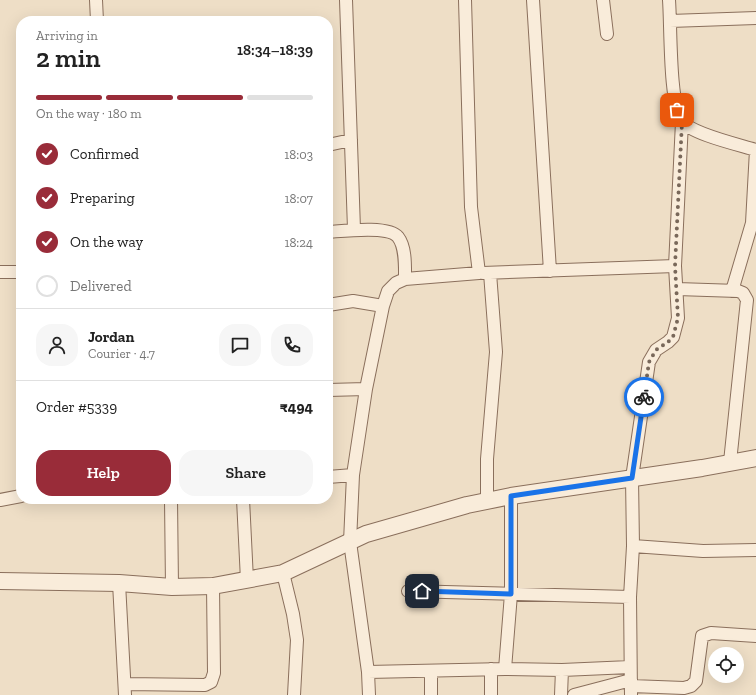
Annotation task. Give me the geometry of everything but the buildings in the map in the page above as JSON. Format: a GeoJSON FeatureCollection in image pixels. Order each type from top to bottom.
{"type":"FeatureCollection","features":[{"type":"Feature","properties":{"kind":"street"},"geometry":{"type":"LineString","coordinates":[[96,0],[97,16]]}},
{"type":"Feature","properties":{"kind":"street"},"geometry":{"type":"LineString","coordinates":[[346,0],[354,229]]}},
{"type":"Feature","properties":{"kind":"street"},"geometry":{"type":"LineString","coordinates":[[465,0],[471,207],[485,273],[496,352],[487,459],[486,502]]}},
{"type":"Feature","properties":{"kind":"street"},"geometry":{"type":"LineString","coordinates":[[533,0],[550,271]]}},
{"type":"Feature","properties":{"kind":"street"},"geometry":{"type":"LineString","coordinates":[[603,0],[607,34]]}},
{"type":"Feature","properties":{"kind":"street"},"geometry":{"type":"LineString","coordinates":[[631,687],[630,597],[633,546],[632,478],[649,362],[656,350],[668,342],[675,331],[678,318],[675,266],[682,122],[677,110],[674,92],[669,0]]}},
{"type":"Feature","properties":{"kind":"street"},"geometry":{"type":"LineString","coordinates":[[670,20],[756,18]]}},
{"type":"Feature","properties":{"kind":"street"},"geometry":{"type":"LineString","coordinates":[[682,122],[697,131],[712,137],[756,150],[752,223],[732,290]]}},
{"type":"Feature","properties":{"kind":"street"},"geometry":{"type":"LineString","coordinates":[[333,144],[351,140]]}},
{"type":"Feature","properties":{"kind":"street"},"geometry":{"type":"LineString","coordinates":[[333,231],[354,229],[391,231],[398,236],[403,246],[405,279]]}},
{"type":"Feature","properties":{"kind":"street"},"geometry":{"type":"LineString","coordinates":[[369,695],[368,672],[350,542],[353,475],[366,389],[383,306],[388,291],[396,283],[405,279],[485,273],[675,266]]}},
{"type":"Feature","properties":{"kind":"street"},"geometry":{"type":"LineString","coordinates":[[0,272],[16,272]]}},
{"type":"Feature","properties":{"kind":"street"},"geometry":{"type":"LineString","coordinates":[[677,289],[732,290],[743,293],[747,300],[730,462]]}},
{"type":"Feature","properties":{"kind":"street"},"geometry":{"type":"LineString","coordinates":[[333,304],[353,301],[383,306]]}},
{"type":"Feature","properties":{"kind":"street"},"geometry":{"type":"LineString","coordinates":[[333,390],[366,389]]}},
{"type":"Feature","properties":{"kind":"street"},"geometry":{"type":"LineString","coordinates":[[0,581],[119,583],[172,587],[213,586],[283,573],[350,542],[381,530],[467,505],[511,496],[756,458]]}},
{"type":"Feature","properties":{"kind":"street"},"geometry":{"type":"LineString","coordinates":[[333,477],[353,475]]}},
{"type":"Feature","properties":{"kind":"street"},"geometry":{"type":"LineString","coordinates":[[505,669],[511,594],[511,496]]}},
{"type":"Feature","properties":{"kind":"street"},"geometry":{"type":"LineString","coordinates":[[0,500],[16,497]]}},
{"type":"Feature","properties":{"kind":"street"},"geometry":{"type":"LineString","coordinates":[[171,504],[172,587]]}},
{"type":"Feature","properties":{"kind":"street"},"geometry":{"type":"LineString","coordinates":[[244,504],[247,580]]}},
{"type":"Feature","properties":{"kind":"street"},"geometry":{"type":"LineString","coordinates":[[633,546],[702,551],[756,550]]}},
{"type":"Feature","properties":{"kind":"street"},"geometry":{"type":"LineString","coordinates":[[283,573],[293,614],[297,640],[294,695]]}},
{"type":"Feature","properties":{"kind":"street"},"geometry":{"type":"LineString","coordinates":[[119,583],[125,690],[205,685],[211,682],[214,673],[213,586]]}},
{"type":"Feature","properties":{"kind":"street"},"geometry":{"type":"LineString","coordinates":[[408,591],[630,597]]}},
{"type":"Feature","properties":{"kind":"street"},"geometry":{"type":"LineString","coordinates":[[574,695],[613,683],[631,687],[684,688],[691,686],[696,681],[702,636],[711,633],[756,636]]}},
{"type":"Feature","properties":{"kind":"street"},"geometry":{"type":"LineString","coordinates":[[368,672],[491,669],[562,670],[630,667]]}},
{"type":"Feature","properties":{"kind":"street"},"geometry":{"type":"LineString","coordinates":[[491,669],[491,695]]}},
{"type":"Feature","properties":{"kind":"street"},"geometry":{"type":"LineString","coordinates":[[560,695],[562,670]]}},
{"type":"Feature","properties":{"kind":"street"},"geometry":{"type":"LineString","coordinates":[[431,671],[431,695]]}},
{"type":"Feature","properties":{"kind":"way so far"},"geometry":{"type":"LineString","coordinates":[[644,397],[649,362],[656,350],[673,337],[678,318],[675,266],[682,122],[677,110]]}},
{"type":"Feature","properties":{"kind":"route"},"geometry":{"type":"LineString","coordinates":[[422,591],[511,594],[511,496],[632,478],[644,397]]}}]}
